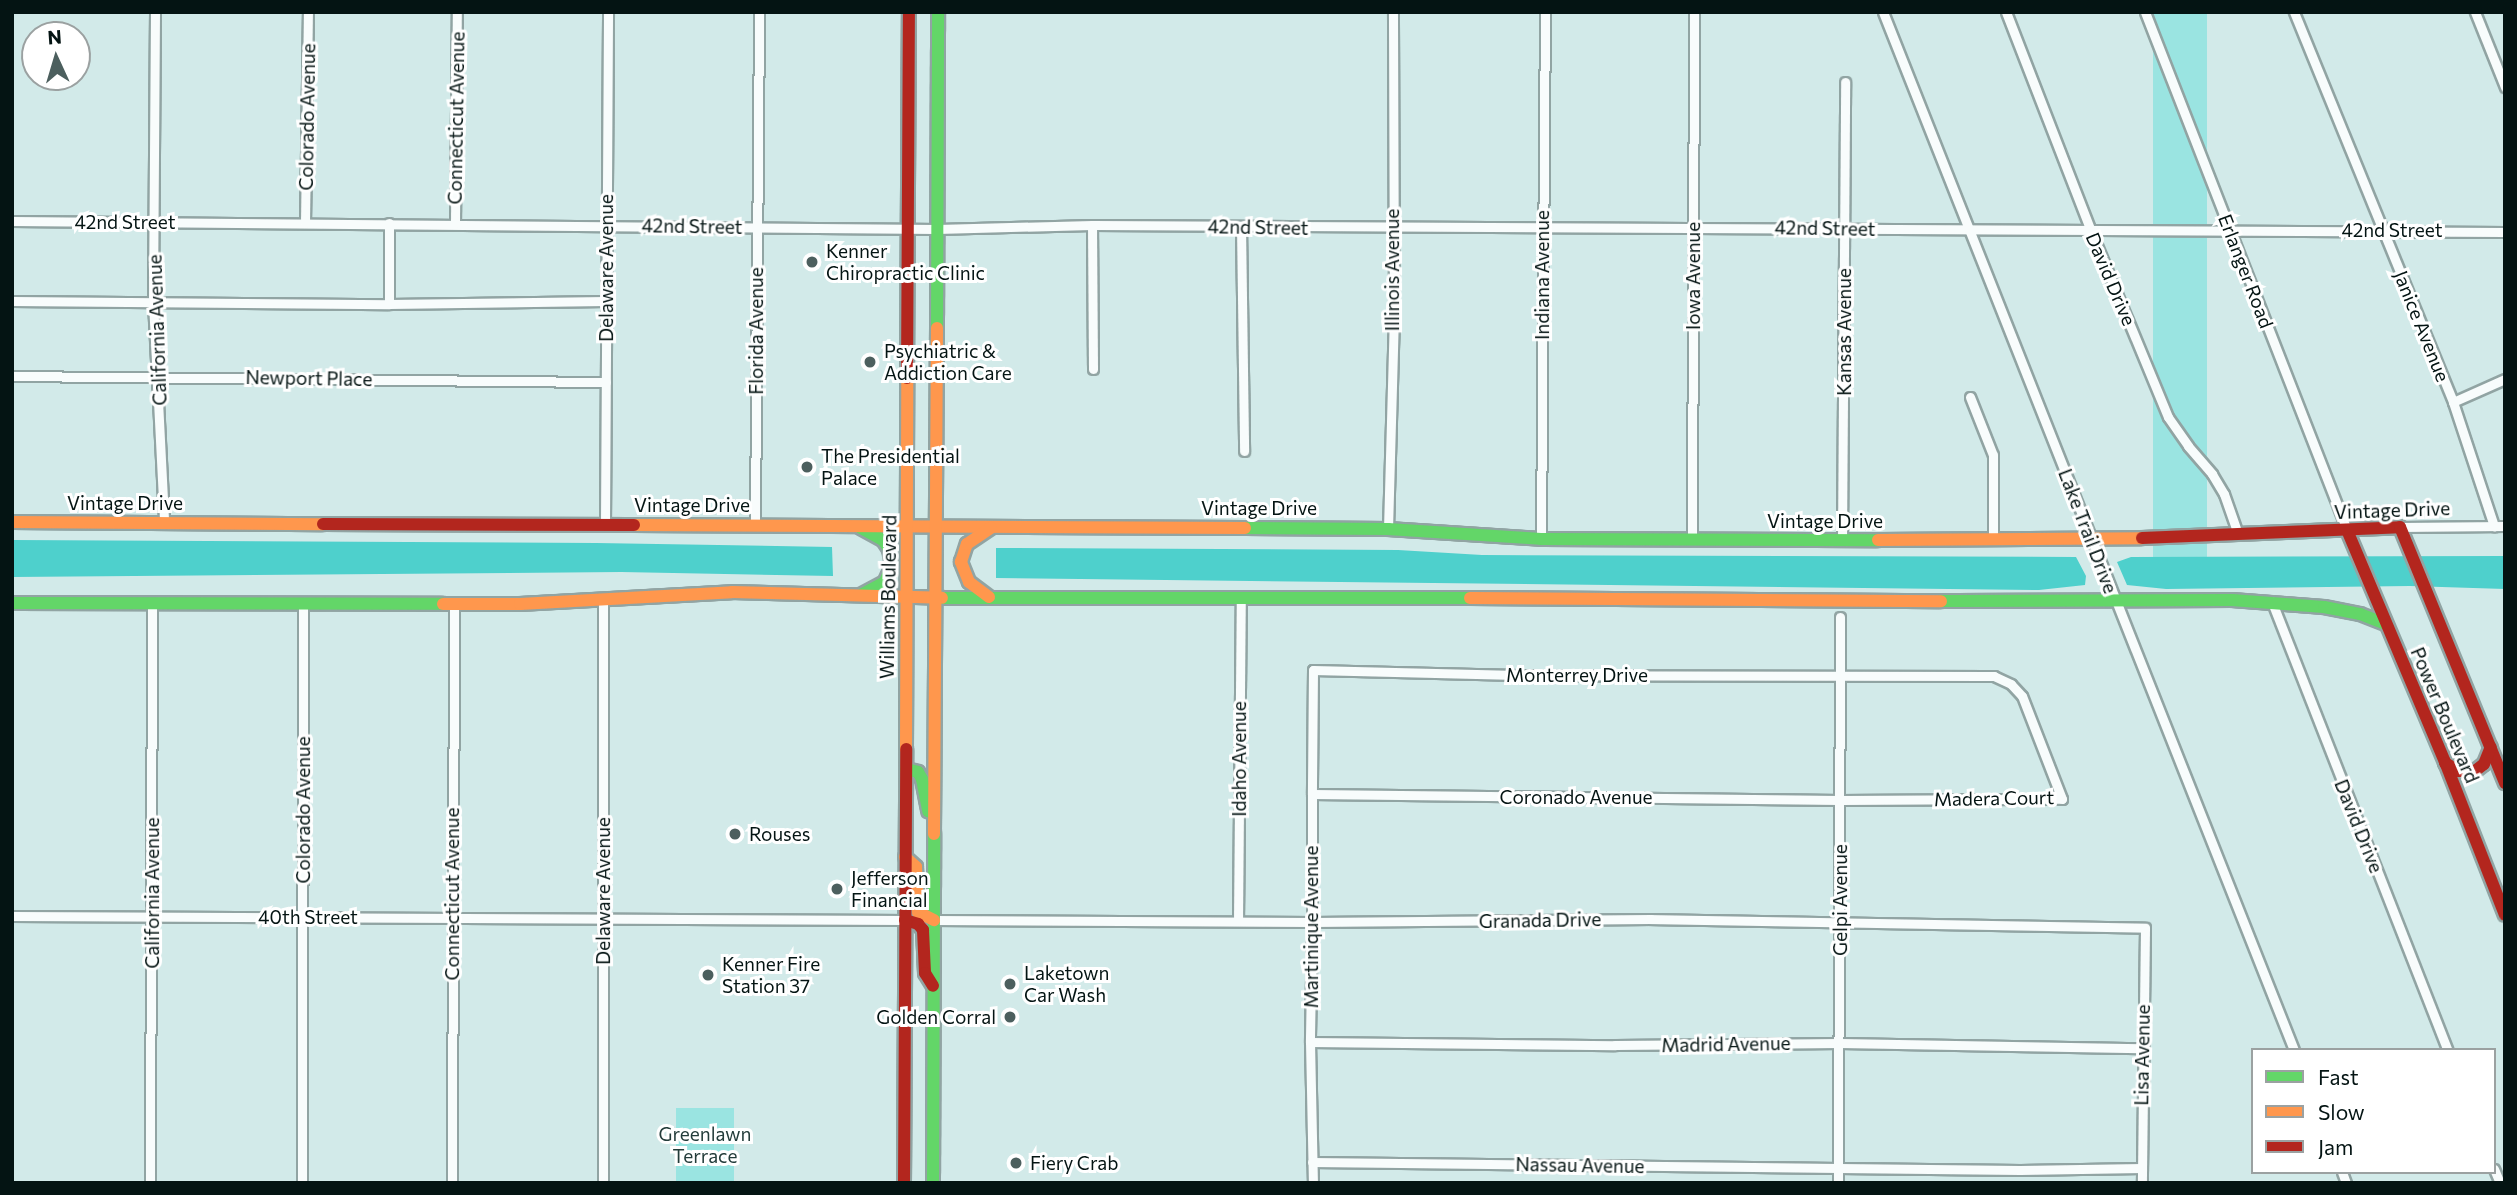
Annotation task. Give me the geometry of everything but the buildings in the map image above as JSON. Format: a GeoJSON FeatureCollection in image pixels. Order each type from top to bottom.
{"type":"FeatureCollection","features":[{"type":"Feature","properties":{"kind":"street","name":"California Avenue"},"geometry":{"type":"LineString","coordinates":[[155,12],[153,302],[164,522]]}},
{"type":"Feature","properties":{"kind":"street","name":"Colorado Avenue"},"geometry":{"type":"LineString","coordinates":[[306,223],[308,12]]}},
{"type":"Feature","properties":{"kind":"street","name":"Connecticut Avenue"},"geometry":{"type":"LineString","coordinates":[[455,223],[457,12]]}},
{"type":"Feature","properties":{"kind":"street","name":"Delaware Avenue"},"geometry":{"type":"LineString","coordinates":[[605,524],[608,12]]}},
{"type":"Feature","properties":{"kind":"street","name":"Florida Avenue"},"geometry":{"type":"LineString","coordinates":[[755,524],[759,12]]}},
{"type":"Feature","properties":{"kind":"street","name":"Williams Boulevard"},"geometry":{"type":"LineString","coordinates":[[904,1183],[909,12]]}},
{"type":"Feature","properties":{"kind":"street"},"geometry":{"type":"LineString","coordinates":[[933,1183],[938,12]]}},
{"type":"Feature","properties":{"kind":"street","name":"Illinois Avenue"},"geometry":{"type":"LineString","coordinates":[[1388,528],[1394,308],[1393,12]]}},
{"type":"Feature","properties":{"kind":"street","name":"Indiana Avenue"},"geometry":{"type":"LineString","coordinates":[[1541,539],[1545,12]]}},
{"type":"Feature","properties":{"kind":"street","name":"Iowa Avenue"},"geometry":{"type":"LineString","coordinates":[[1692,540],[1694,12]]}},
{"type":"Feature","properties":{"kind":"street","name":"Lake Trail Drive"},"geometry":{"type":"LineString","coordinates":[[1883,12],[2293,1048]]}},
{"type":"Feature","properties":{"kind":"street","name":"David Drive"},"geometry":{"type":"LineString","coordinates":[[2006,12],[2091,231],[2168,416],[2224,494],[2238,534]]}},
{"type":"Feature","properties":{"kind":"street","name":"Erlanger Road"},"geometry":{"type":"LineString","coordinates":[[2145,12],[2347,530]]}},
{"type":"Feature","properties":{"kind":"street","name":"Janice Avenue"},"geometry":{"type":"LineString","coordinates":[[2294,12],[2452,402],[2494,526]]}},
{"type":"Feature","properties":{"kind":"street"},"geometry":{"type":"LineString","coordinates":[[2475,12],[2505,87]]}},
{"type":"Feature","properties":{"kind":"street","name":"Kansas Avenue"},"geometry":{"type":"LineString","coordinates":[[1842,540],[1845,82]]}},
{"type":"Feature","properties":{"kind":"street","name":"42nd Street"},"geometry":{"type":"LineString","coordinates":[[12,221],[937,229],[1092,225],[2091,231],[2382,229],[2505,232]]}},
{"type":"Feature","properties":{"kind":"street"},"geometry":{"type":"LineString","coordinates":[[389,223],[389,304]]}},
{"type":"Feature","properties":{"kind":"street"},"geometry":{"type":"LineString","coordinates":[[1092,225],[1093,369]]}},
{"type":"Feature","properties":{"kind":"street"},"geometry":{"type":"LineString","coordinates":[[1241,226],[1244,451]]}},
{"type":"Feature","properties":{"kind":"street"},"geometry":{"type":"LineString","coordinates":[[12,301],[389,304],[606,302]]}},
{"type":"Feature","properties":{"kind":"street","name":"Newport Place"},"geometry":{"type":"LineString","coordinates":[[12,376],[606,382]]}},
{"type":"Feature","properties":{"kind":"street"},"geometry":{"type":"LineString","coordinates":[[2452,402],[2505,379]]}},
{"type":"Feature","properties":{"kind":"street"},"geometry":{"type":"LineString","coordinates":[[1970,397],[1993,455],[1993,540]]}},
{"type":"Feature","properties":{"kind":"street","name":"Vintage Drive"},"geometry":{"type":"LineString","coordinates":[[12,522],[1388,528],[1541,539],[1692,540],[2093,540],[2400,527],[2505,526]]}},
{"type":"Feature","properties":{"kind":"street"},"geometry":{"type":"LineString","coordinates":[[849,525],[883,540],[892,558],[885,582],[859,595]]}},
{"type":"Feature","properties":{"kind":"street"},"geometry":{"type":"LineString","coordinates":[[989,597],[969,582],[961,562],[967,544],[994,527]]}},
{"type":"Feature","properties":{"kind":"street","name":"Power Boulevard"},"geometry":{"type":"LineString","coordinates":[[2400,527],[2505,783]]}},
{"type":"Feature","properties":{"kind":"street","name":"Power Boulevard"},"geometry":{"type":"LineString","coordinates":[[2347,530],[2445,762],[2505,915]]}},
{"type":"Feature","properties":{"kind":"street"},"geometry":{"type":"LineString","coordinates":[[12,603],[454,605],[732,592],[936,598],[2272,602],[2348,612],[2386,624]]}},
{"type":"Feature","properties":{"kind":"street","name":"Idaho Avenue"},"geometry":{"type":"LineString","coordinates":[[1238,921],[1241,597]]}},
{"type":"Feature","properties":{"kind":"street","name":"Delaware Avenue"},"geometry":{"type":"LineString","coordinates":[[603,600],[603,1183]]}},
{"type":"Feature","properties":{"kind":"street","name":"David Drive"},"geometry":{"type":"LineString","coordinates":[[2272,602],[2447,1048]]}},
{"type":"Feature","properties":{"kind":"street","name":"California Avenue"},"geometry":{"type":"LineString","coordinates":[[150,1183],[152,604]]}},
{"type":"Feature","properties":{"kind":"street","name":"Colorado Avenue"},"geometry":{"type":"LineString","coordinates":[[302,1183],[303,605]]}},
{"type":"Feature","properties":{"kind":"street","name":"Connecticut Avenue"},"geometry":{"type":"LineString","coordinates":[[452,1183],[454,605]]}},
{"type":"Feature","properties":{"kind":"street","name":"Gelpi Avenue"},"geometry":{"type":"LineString","coordinates":[[1838,1183],[1840,617]]}},
{"type":"Feature","properties":{"kind":"street","name":"Monterrey Drive"},"geometry":{"type":"LineString","coordinates":[[1313,670],[1517,675],[1841,674]]}},
{"type":"Feature","properties":{"kind":"street","name":"Martinique Avenue"},"geometry":{"type":"LineString","coordinates":[[1312,1183],[1310,1042],[1313,670]]}},
{"type":"Feature","properties":{"kind":"street","name":"Madera Court"},"geometry":{"type":"LineString","coordinates":[[1840,800],[2062,799],[2022,696],[2011,684],[1994,676],[1841,674]]}},
{"type":"Feature","properties":{"kind":"street"},"geometry":{"type":"LineString","coordinates":[[2445,762],[2459,771],[2475,771],[2484,764],[2491,747]]}},
{"type":"Feature","properties":{"kind":"street"},"geometry":{"type":"LineString","coordinates":[[906,769],[918,772],[922,779],[934,853]]}},
{"type":"Feature","properties":{"kind":"street","name":"Coronado Avenue"},"geometry":{"type":"LineString","coordinates":[[1312,794],[1840,800]]}},
{"type":"Feature","properties":{"kind":"street"},"geometry":{"type":"LineString","coordinates":[[905,857],[916,867],[918,912],[934,920]]}},
{"type":"Feature","properties":{"kind":"street","name":"40th Street"},"geometry":{"type":"LineString","coordinates":[[12,916],[905,920]]}},
{"type":"Feature","properties":{"kind":"street","name":"Granada Drive"},"geometry":{"type":"LineString","coordinates":[[934,920],[1312,922],[1651,919],[2145,928]]}},
{"type":"Feature","properties":{"kind":"street"},"geometry":{"type":"LineString","coordinates":[[905,920],[918,924],[923,930],[925,973],[934,986]]}},
{"type":"Feature","properties":{"kind":"street","name":"Lisa Avenue"},"geometry":{"type":"LineString","coordinates":[[2142,1183],[2141,1048],[2145,928]]}},
{"type":"Feature","properties":{"kind":"street","name":"Madrid Avenue"},"geometry":{"type":"LineString","coordinates":[[1310,1042],[1615,1045],[1840,1043],[2141,1048]]}},
{"type":"Feature","properties":{"kind":"street","name":"Nassau Avenue"},"geometry":{"type":"LineString","coordinates":[[1312,1162],[1838,1168],[2142,1168]]}},
{"type":"Feature","properties":{"kind":"green space"},"geometry":{"type":"Polygon","coordinates":[[[2153,12],[2207,12],[2207,562],[2153,562],[2153,12]]]}},
{"type":"Feature","properties":{"kind":"green space","name":"Greenlawn Terrace"},"geometry":{"type":"Polygon","coordinates":[[[676,1108],[734,1108],[734,1183],[676,1183],[676,1108]]]}},
{"type":"Feature","properties":{"kind":"shaded area"},"geometry":{"type":"Polygon","coordinates":[[[12,540],[832,547],[833,576],[621,572],[12,577],[12,540]]]}},
{"type":"Feature","properties":{"kind":"shaded area"},"geometry":{"type":"Polygon","coordinates":[[[996,548],[1398,550],[1482,555],[2076,557],[2086,576],[2085,585],[2039,590],[996,578],[996,548]]]}},
{"type":"Feature","properties":{"kind":"shaded area"},"geometry":{"type":"Polygon","coordinates":[[[2505,556],[2505,589],[2410,586],[2166,589],[2127,585],[2117,562],[2131,557],[2505,556]]]}},
{"type":"Feature","properties":{"kind":"traffic: fast"},"geometry":{"type":"LineString","coordinates":[[937,328],[938,12]]}},
{"type":"Feature","properties":{"kind":"traffic: fast"},"geometry":{"type":"LineString","coordinates":[[861,528],[883,540],[889,549],[892,566],[885,582],[862,594]]}},
{"type":"Feature","properties":{"kind":"traffic: fast"},"geometry":{"type":"LineString","coordinates":[[1245,528],[1388,529],[1541,539],[1878,540]]}},
{"type":"Feature","properties":{"kind":"traffic: fast"},"geometry":{"type":"LineString","coordinates":[[942,598],[1470,598]]}},
{"type":"Feature","properties":{"kind":"traffic: fast"},"geometry":{"type":"LineString","coordinates":[[1941,601],[2232,600],[2324,607],[2360,614],[2386,624]]}},
{"type":"Feature","properties":{"kind":"traffic: fast"},"geometry":{"type":"LineString","coordinates":[[12,603],[443,604]]}},
{"type":"Feature","properties":{"kind":"traffic: fast"},"geometry":{"type":"LineString","coordinates":[[906,769],[918,772],[922,779],[928,811]]}},
{"type":"Feature","properties":{"kind":"traffic: fast"},"geometry":{"type":"LineString","coordinates":[[933,1183],[934,834]]}},
{"type":"Feature","properties":{"kind":"traffic: slow"},"geometry":{"type":"LineString","coordinates":[[934,834],[937,328]]}},
{"type":"Feature","properties":{"kind":"traffic: slow"},"geometry":{"type":"LineString","coordinates":[[906,749],[907,378]]}},
{"type":"Feature","properties":{"kind":"traffic: slow"},"geometry":{"type":"LineString","coordinates":[[12,522],[323,524]]}},
{"type":"Feature","properties":{"kind":"traffic: slow"},"geometry":{"type":"LineString","coordinates":[[634,525],[1245,528]]}},
{"type":"Feature","properties":{"kind":"traffic: slow"},"geometry":{"type":"LineString","coordinates":[[989,597],[969,582],[961,562],[967,544],[991,528]]}},
{"type":"Feature","properties":{"kind":"traffic: slow"},"geometry":{"type":"LineString","coordinates":[[1878,540],[2142,538]]}},
{"type":"Feature","properties":{"kind":"traffic: slow"},"geometry":{"type":"LineString","coordinates":[[443,604],[520,604],[732,592],[942,598]]}},
{"type":"Feature","properties":{"kind":"traffic: slow"},"geometry":{"type":"LineString","coordinates":[[1470,598],[1941,601]]}},
{"type":"Feature","properties":{"kind":"traffic: slow"},"geometry":{"type":"LineString","coordinates":[[905,857],[916,867],[918,912],[934,920]]}},
{"type":"Feature","properties":{"kind":"traffic: jam"},"geometry":{"type":"LineString","coordinates":[[907,378],[909,12]]}},
{"type":"Feature","properties":{"kind":"traffic: jam"},"geometry":{"type":"LineString","coordinates":[[323,524],[634,525]]}},
{"type":"Feature","properties":{"kind":"traffic: jam"},"geometry":{"type":"LineString","coordinates":[[2142,538],[2400,527],[2505,783]]}},
{"type":"Feature","properties":{"kind":"traffic: jam"},"geometry":{"type":"LineString","coordinates":[[2347,530],[2445,762],[2505,915]]}},
{"type":"Feature","properties":{"kind":"traffic: jam"},"geometry":{"type":"LineString","coordinates":[[2445,763],[2459,771],[2475,771],[2484,764],[2491,747]]}},
{"type":"Feature","properties":{"kind":"traffic: jam"},"geometry":{"type":"LineString","coordinates":[[904,1183],[906,749]]}},
{"type":"Feature","properties":{"kind":"traffic: jam"},"geometry":{"type":"LineString","coordinates":[[905,920],[918,924],[923,930],[925,973],[933,986]]}},
{"type":"Feature","properties":{"kind":"place","name":"Kenner Chiropractic Clinic"},"geometry":{"type":"Point","coordinates":[812,262]}},
{"type":"Feature","properties":{"kind":"place","name":"Psychiatric & Addiction Care"},"geometry":{"type":"Point","coordinates":[870,362]}},
{"type":"Feature","properties":{"kind":"place","name":"The Presidential Palace"},"geometry":{"type":"Point","coordinates":[807,467]}},
{"type":"Feature","properties":{"kind":"place","name":"Rouses"},"geometry":{"type":"Point","coordinates":[735,834]}},
{"type":"Feature","properties":{"kind":"place","name":"Jefferson Financial"},"geometry":{"type":"Point","coordinates":[837,889]}},
{"type":"Feature","properties":{"kind":"place","name":"Kenner Fire Station 37"},"geometry":{"type":"Point","coordinates":[708,975]}},
{"type":"Feature","properties":{"kind":"place","name":"Laketown Car Wash"},"geometry":{"type":"Point","coordinates":[1010,984]}},
{"type":"Feature","properties":{"kind":"place","name":"Golden Corral"},"geometry":{"type":"Point","coordinates":[1010,1017]}},
{"type":"Feature","properties":{"kind":"place","name":"Fiery Crab"},"geometry":{"type":"Point","coordinates":[1016,1163]}}]}
